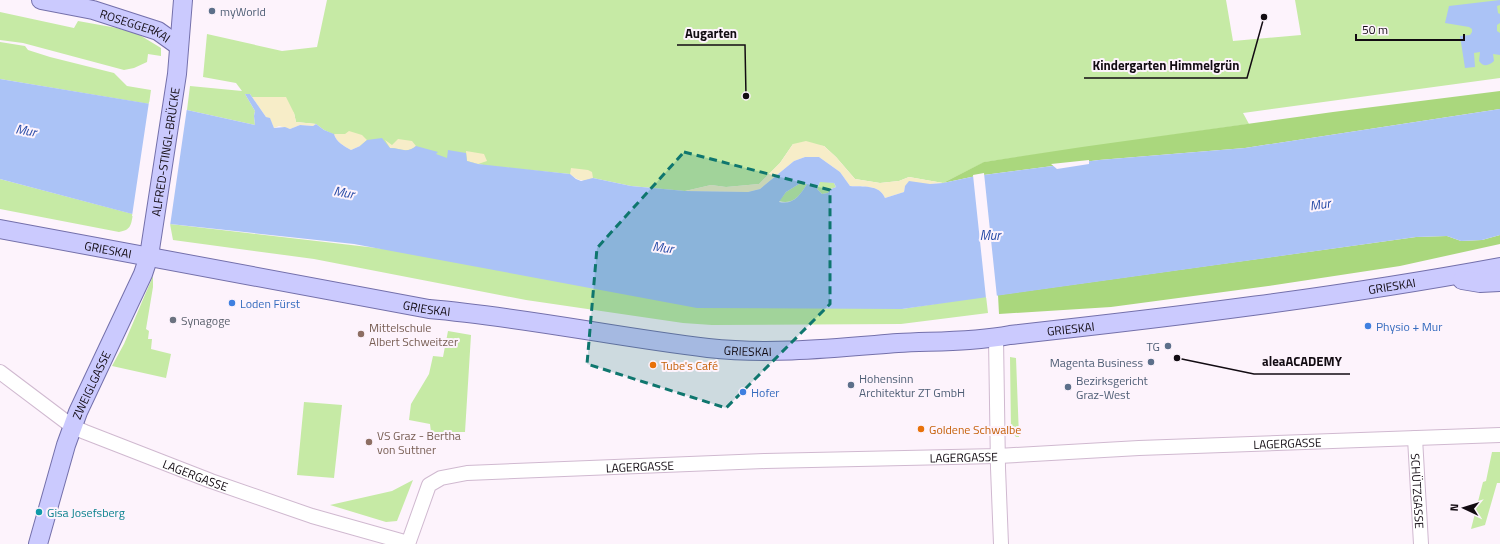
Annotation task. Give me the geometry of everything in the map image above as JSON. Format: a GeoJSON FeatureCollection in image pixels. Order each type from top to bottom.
{"type":"FeatureCollection","features":[{"type":"Feature","properties":{"kind":"main road","name":"ROSEGGERKAI"},"geometry":{"type":"LineString","coordinates":[[41,0],[93,10],[158,31],[179,46]]}},
{"type":"Feature","properties":{"kind":"main road","name":"ALFRED-STINGL-BRÜCKE"},"geometry":{"type":"LineString","coordinates":[[153,230],[177,74],[183,0]]}},
{"type":"Feature","properties":{"kind":"main road","name":"GRIESKAI"},"geometry":{"type":"LineString","coordinates":[[0,229],[429,310],[478,315],[709,348],[759,351],[813,350],[996,338],[1196,314],[1500,268]]}},
{"type":"Feature","properties":{"kind":"main road","name":"ZWEIGLGASSE"},"geometry":{"type":"LineString","coordinates":[[38,544],[66,445],[78,412],[143,274],[149,256],[153,230]]}},
{"type":"Feature","properties":{"kind":"main road"},"geometry":{"type":"LineString","coordinates":[[1445,277],[1467,265],[1500,256]]}},
{"type":"Feature","properties":{"kind":"main road"},"geometry":{"type":"LineString","coordinates":[[1445,277],[1480,283],[1500,282]]}},
{"type":"Feature","properties":{"kind":"street"},"geometry":{"type":"LineString","coordinates":[[996,338],[1001,544]]}},
{"type":"Feature","properties":{"kind":"street","name":"LAGERGASSE"},"geometry":{"type":"LineString","coordinates":[[0,372],[73,427],[211,481],[312,516],[408,544],[429,484],[441,478],[475,472],[998,456],[1139,448],[1500,435]]}},
{"type":"Feature","properties":{"kind":"street","name":"SCHÜTZGASSE"},"geometry":{"type":"LineString","coordinates":[[1416,438],[1421,544]]}},
{"type":"Feature","properties":{"kind":"highlighted area"},"geometry":{"type":"Polygon","coordinates":[[[684,152],[830,190],[830,304],[726,408],[587,364],[597,248],[684,152]]]}},
{"type":"Feature","properties":{"kind":"green space"},"geometry":{"type":"Polygon","coordinates":[[[327,0],[1226,0],[1233,41],[1301,35],[1295,0],[1500,0],[1500,78],[1243,113],[1249,124],[985,162],[943,183],[909,177],[899,181],[880,183],[855,179],[836,157],[824,146],[793,144],[780,163],[759,184],[726,187],[711,185],[685,191],[631,186],[593,178],[585,181],[570,174],[489,166],[439,157],[435,154],[360,146],[324,130],[316,124],[296,122],[294,113],[273,97],[252,97],[250,94],[245,94],[255,111],[255,125],[187,110],[190,86],[242,91],[236,83],[203,77],[207,34],[282,51],[317,47],[327,0]]]}},
{"type":"Feature","properties":{"kind":"green space"},"geometry":{"type":"Polygon","coordinates":[[[0,12],[74,28],[78,21],[117,28],[138,34],[161,48],[161,56],[148,54],[147,62],[134,68],[124,70],[23,43],[0,40],[0,12]]]}},
{"type":"Feature","properties":{"kind":"green space"},"geometry":{"type":"Polygon","coordinates":[[[0,42],[25,46],[28,50],[50,57],[114,73],[127,86],[151,90],[149,104],[0,79],[0,42]]]}},
{"type":"Feature","properties":{"kind":"green space"},"geometry":{"type":"Polygon","coordinates":[[[1500,91],[1500,109],[1245,148],[1099,160],[976,176],[943,183],[984,162],[1333,112],[1500,91]]]}},
{"type":"Feature","properties":{"kind":"green space"},"geometry":{"type":"Polygon","coordinates":[[[0,179],[133,214],[131,224],[126,230],[119,232],[0,209],[0,179]]]}},
{"type":"Feature","properties":{"kind":"green space"},"geometry":{"type":"Polygon","coordinates":[[[820,182],[834,183],[836,187],[831,189],[828,193],[822,194],[817,189],[820,182]]]}},
{"type":"Feature","properties":{"kind":"green space"},"geometry":{"type":"Polygon","coordinates":[[[799,184],[807,184],[796,198],[789,202],[779,201],[786,192],[799,184]]]}},
{"type":"Feature","properties":{"kind":"green space"},"geometry":{"type":"Polygon","coordinates":[[[170,224],[902,309],[986,296],[988,313],[901,324],[712,325],[683,323],[526,300],[314,259],[173,240],[170,224]]]}},
{"type":"Feature","properties":{"kind":"green space"},"geometry":{"type":"Polygon","coordinates":[[[1500,235],[1500,244],[1400,266],[1275,285],[1111,307],[999,314],[998,295],[1416,237],[1447,236],[1461,241],[1482,240],[1500,235]]]}},
{"type":"Feature","properties":{"kind":"green space"},"geometry":{"type":"Polygon","coordinates":[[[153,276],[153,287],[146,329],[149,331],[148,339],[152,339],[151,349],[171,354],[166,378],[112,366],[124,344],[153,276]]]}},
{"type":"Feature","properties":{"kind":"green space"},"geometry":{"type":"Polygon","coordinates":[[[448,331],[471,335],[465,432],[431,432],[430,424],[409,420],[411,404],[429,374],[433,356],[443,357],[448,331]]]}},
{"type":"Feature","properties":{"kind":"green space"},"geometry":{"type":"Polygon","coordinates":[[[1010,357],[1016,358],[1019,437],[1016,437],[1011,431],[1010,357]]]}},
{"type":"Feature","properties":{"kind":"green space"},"geometry":{"type":"Polygon","coordinates":[[[304,402],[342,405],[334,478],[297,475],[304,402]]]}},
{"type":"Feature","properties":{"kind":"green space"},"geometry":{"type":"Polygon","coordinates":[[[1492,452],[1500,452],[1500,483],[1497,483],[1485,525],[1471,529],[1483,482],[1486,481],[1492,452]]]}},
{"type":"Feature","properties":{"kind":"green space"},"geometry":{"type":"Polygon","coordinates":[[[413,480],[397,521],[386,522],[330,505],[392,491],[413,480]]]}},
{"type":"Feature","properties":{"kind":"sand"},"geometry":{"type":"Polygon","coordinates":[[[252,97],[286,97],[294,113],[296,122],[316,124],[313,126],[300,125],[290,129],[279,126],[274,128],[270,119],[266,117],[252,97]]]}},
{"type":"Feature","properties":{"kind":"sand"},"geometry":{"type":"Polygon","coordinates":[[[349,131],[362,135],[367,140],[360,146],[351,150],[338,142],[334,134],[345,134],[349,131]]]}},
{"type":"Feature","properties":{"kind":"sand"},"geometry":{"type":"Polygon","coordinates":[[[398,139],[412,141],[416,146],[410,150],[390,148],[385,140],[392,145],[398,139]]]}},
{"type":"Feature","properties":{"kind":"sand"},"geometry":{"type":"Polygon","coordinates":[[[806,141],[824,146],[836,157],[855,179],[880,183],[899,181],[909,177],[943,183],[905,186],[904,192],[885,198],[879,190],[875,188],[850,186],[840,172],[819,157],[805,157],[794,161],[760,189],[748,192],[685,191],[711,185],[726,187],[759,184],[780,163],[793,144],[806,141]]]}},
{"type":"Feature","properties":{"kind":"sand"},"geometry":{"type":"Polygon","coordinates":[[[466,151],[484,154],[487,161],[478,164],[467,161],[466,151]]]}},
{"type":"Feature","properties":{"kind":"sand"},"geometry":{"type":"Polygon","coordinates":[[[571,168],[588,170],[592,172],[593,178],[586,180],[578,179],[570,174],[571,168]]]}},
{"type":"Feature","properties":{"kind":"water"},"geometry":{"type":"Polygon","coordinates":[[[1500,0],[1500,5],[1497,6],[1498,13],[1500,14],[1500,23],[1497,25],[1497,31],[1500,33],[1500,55],[1493,54],[1494,61],[1486,65],[1479,61],[1480,52],[1474,53],[1475,67],[1465,68],[1460,36],[1470,35],[1472,29],[1469,27],[1445,23],[1449,6],[1500,0]]]}},
{"type":"Feature","properties":{"kind":"water","name":"Mur"},"geometry":{"type":"Polygon","coordinates":[[[0,79],[187,110],[255,125],[255,111],[245,94],[250,94],[266,117],[270,118],[274,128],[285,127],[290,129],[300,125],[313,126],[316,124],[324,130],[334,134],[338,142],[351,150],[360,146],[367,140],[382,138],[390,148],[410,150],[416,146],[438,152],[436,154],[447,158],[448,150],[466,153],[467,161],[478,164],[570,174],[581,181],[593,178],[631,186],[685,191],[748,192],[760,189],[794,161],[805,157],[819,157],[840,172],[850,186],[875,188],[879,190],[885,198],[904,192],[905,186],[909,181],[930,184],[943,183],[976,176],[1099,160],[1245,148],[1500,109],[1500,235],[1482,240],[1461,241],[1447,236],[1416,237],[902,309],[697,308],[354,244],[170,224],[0,179],[0,79]],[[820,182],[817,189],[822,194],[828,193],[831,189],[836,187],[834,183],[820,182]],[[799,184],[786,192],[779,202],[784,203],[793,201],[802,192],[807,184],[799,184]]]}},
{"type":"Feature","properties":{"kind":"pier"},"geometry":{"type":"Polygon","coordinates":[[[149,102],[187,108],[170,226],[132,216],[149,102]]]}},
{"type":"Feature","properties":{"kind":"pier"},"geometry":{"type":"Polygon","coordinates":[[[1089,160],[1089,164],[1057,169],[1051,164],[1089,160]]]}},
{"type":"Feature","properties":{"kind":"pier"},"geometry":{"type":"Polygon","coordinates":[[[984,173],[997,297],[986,298],[973,175],[984,173]]]}},
{"type":"Feature","properties":{"kind":"place","name":"myWorld"},"geometry":{"type":"Point","coordinates":[212,11]}},
{"type":"Feature","properties":{"kind":"place","name":"Kindergarten Himmelgrün"},"geometry":{"type":"Point","coordinates":[1264,17]}},
{"type":"Feature","properties":{"kind":"place","name":"Augarten"},"geometry":{"type":"Point","coordinates":[746,96]}},
{"type":"Feature","properties":{"kind":"place","name":"Loden Fürst"},"geometry":{"type":"Point","coordinates":[232,303]}},
{"type":"Feature","properties":{"kind":"place","name":"Synagoge"},"geometry":{"type":"Point","coordinates":[173,320]}},
{"type":"Feature","properties":{"kind":"place","name":"Physio + Mur"},"geometry":{"type":"Point","coordinates":[1368,326]}},
{"type":"Feature","properties":{"kind":"place","name":"Mittelschule Albert Schweitzer"},"geometry":{"type":"Point","coordinates":[361,334]}},
{"type":"Feature","properties":{"kind":"place","name":"TG"},"geometry":{"type":"Point","coordinates":[1168,346]}},
{"type":"Feature","properties":{"kind":"place","name":"aleaACADEMY"},"geometry":{"type":"Point","coordinates":[1177,358]}},
{"type":"Feature","properties":{"kind":"place","name":"Magenta Business"},"geometry":{"type":"Point","coordinates":[1151,362]}},
{"type":"Feature","properties":{"kind":"place","name":"Tube's Café"},"geometry":{"type":"Point","coordinates":[653,365]}},
{"type":"Feature","properties":{"kind":"place","name":"Hohensinn Architektur ZT GmbH"},"geometry":{"type":"Point","coordinates":[851,385]}},
{"type":"Feature","properties":{"kind":"place","name":"Bezirksgericht Graz-West"},"geometry":{"type":"Point","coordinates":[1068,387]}},
{"type":"Feature","properties":{"kind":"place","name":"Hofer"},"geometry":{"type":"Point","coordinates":[743,392]}},
{"type":"Feature","properties":{"kind":"place","name":"Goldene Schwalbe"},"geometry":{"type":"Point","coordinates":[921,429]}},
{"type":"Feature","properties":{"kind":"place","name":"VS Graz - Bertha von Suttner"},"geometry":{"type":"Point","coordinates":[369,442]}},
{"type":"Feature","properties":{"kind":"place","name":"Gisa Josefsberg"},"geometry":{"type":"Point","coordinates":[39,512]}}]}
